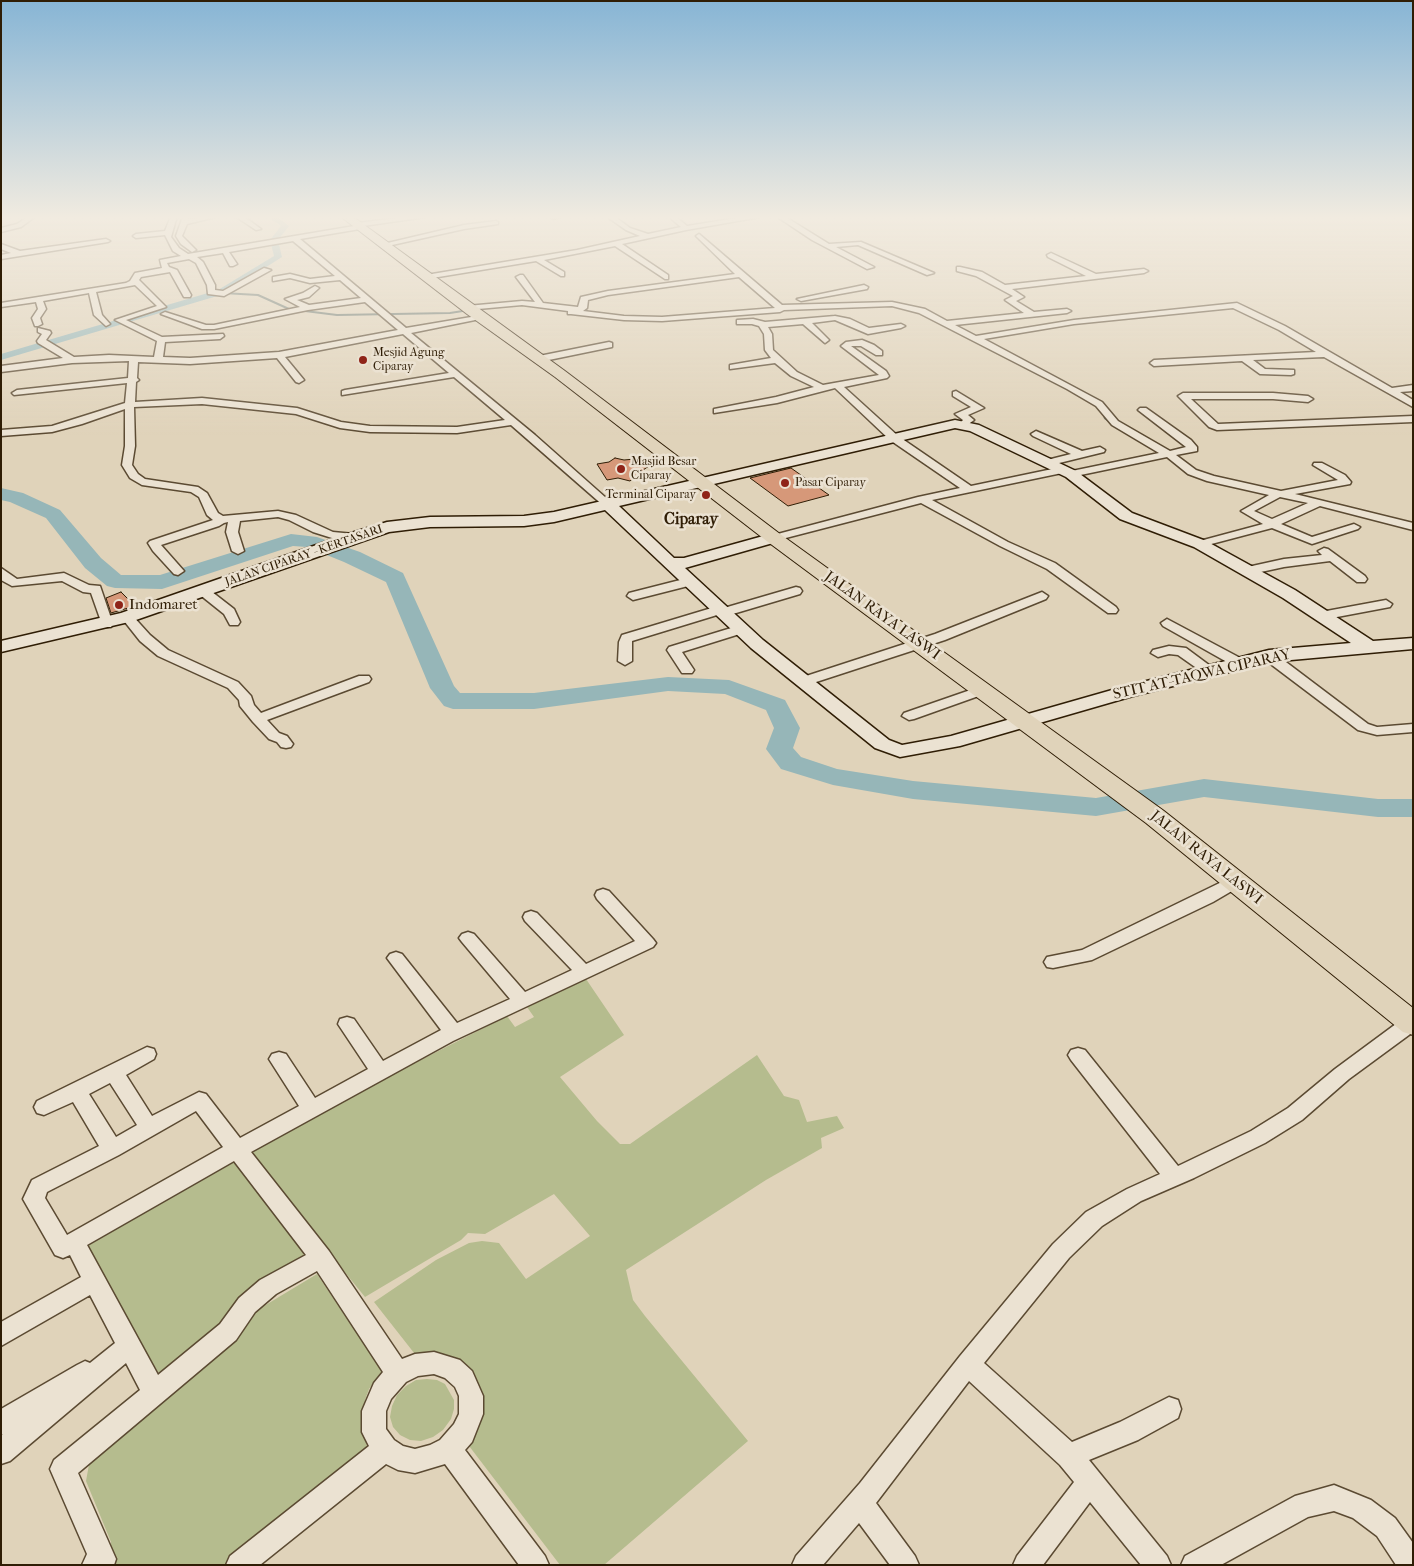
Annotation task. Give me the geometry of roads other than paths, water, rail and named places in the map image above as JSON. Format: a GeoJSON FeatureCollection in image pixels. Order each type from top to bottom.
{"type":"FeatureCollection","features":[{"type":"Feature","properties":{"kind":"main road","name":"JALAN RAYA LASWI"},"geometry":{"type":"LineString","coordinates":[[442,289],[539,359],[774,538],[1155,817],[1412,1023]]}},
{"type":"Feature","properties":{"kind":"street"},"geometry":{"type":"LineString","coordinates":[[1,305],[104,289]]}},
{"type":"Feature","properties":{"kind":"street"},"geometry":{"type":"LineString","coordinates":[[143,289],[162,307],[122,321],[161,340],[196,336],[213,338],[247,329]]}},
{"type":"Feature","properties":{"kind":"street"},"geometry":{"type":"LineString","coordinates":[[184,289],[187,295]]}},
{"type":"Feature","properties":{"kind":"street"},"geometry":{"type":"LineString","coordinates":[[211,289],[211,292],[224,294],[233,289]]}},
{"type":"Feature","properties":{"kind":"street"},"geometry":{"type":"LineString","coordinates":[[308,308],[289,299],[306,295],[314,289]]}},
{"type":"Feature","properties":{"kind":"street"},"geometry":{"type":"LineString","coordinates":[[355,289],[511,422],[531,436],[609,505]]}},
{"type":"Feature","properties":{"kind":"street"},"geometry":{"type":"LineString","coordinates":[[529,289],[540,304]]}},
{"type":"Feature","properties":{"kind":"street"},"geometry":{"type":"LineString","coordinates":[[1,368],[72,360],[200,361],[279,355],[404,331],[472,311],[502,306],[540,304],[574,311],[582,309],[584,299],[637,289]]}},
{"type":"Feature","properties":{"kind":"street"},"geometry":{"type":"LineString","coordinates":[[757,289],[780,309]]}},
{"type":"Feature","properties":{"kind":"street"},"geometry":{"type":"LineString","coordinates":[[801,307],[794,301],[854,289]]}},
{"type":"Feature","properties":{"kind":"street"},"geometry":{"type":"LineString","coordinates":[[1004,289],[1020,297],[1009,300],[1032,314]]}},
{"type":"Feature","properties":{"kind":"street"},"geometry":{"type":"LineString","coordinates":[[92,291],[98,315],[106,324]]}},
{"type":"Feature","properties":{"kind":"street"},"geometry":{"type":"LineString","coordinates":[[165,314],[205,327],[214,327],[295,310],[367,299]]}},
{"type":"Feature","properties":{"kind":"street"},"geometry":{"type":"LineString","coordinates":[[39,300],[42,309],[36,318],[40,327],[47,333],[41,341],[72,360]]}},
{"type":"Feature","properties":{"kind":"street"},"geometry":{"type":"LineString","coordinates":[[527,304],[624,318],[662,319],[801,307],[897,304],[922,311],[947,322],[1091,400],[1100,406],[1115,423],[1170,455],[1192,472],[1211,479],[1283,493],[1413,527]]}},
{"type":"Feature","properties":{"kind":"street"},"geometry":{"type":"LineString","coordinates":[[977,338],[1102,318],[1234,305],[1282,328],[1413,404]]}},
{"type":"Feature","properties":{"kind":"street"},"geometry":{"type":"LineString","coordinates":[[947,322],[1067,311]]}},
{"type":"Feature","properties":{"kind":"street"},"geometry":{"type":"LineString","coordinates":[[662,319],[670,325],[677,326],[750,321],[763,325],[839,318],[861,329],[870,331],[900,326]]}},
{"type":"Feature","properties":{"kind":"street"},"geometry":{"type":"LineString","coordinates":[[805,321],[824,340]]}},
{"type":"Feature","properties":{"kind":"street"},"geometry":{"type":"LineString","coordinates":[[763,325],[768,334],[769,350],[777,360],[794,374],[822,388]]}},
{"type":"Feature","properties":{"kind":"street"},"geometry":{"type":"LineString","coordinates":[[158,361],[161,340]]}},
{"type":"Feature","properties":{"kind":"street"},"geometry":{"type":"LineString","coordinates":[[717,411],[778,400],[822,388],[880,378],[884,375],[880,370],[845,346],[863,343],[878,353]]}},
{"type":"Feature","properties":{"kind":"street"},"geometry":{"type":"LineString","coordinates":[[539,359],[609,345]]}},
{"type":"Feature","properties":{"kind":"street"},"geometry":{"type":"LineString","coordinates":[[1154,363],[1326,354]]}},
{"type":"Feature","properties":{"kind":"street"},"geometry":{"type":"LineString","coordinates":[[279,355],[299,380]]}},
{"type":"Feature","properties":{"kind":"street"},"geometry":{"type":"LineString","coordinates":[[1244,358],[1263,372],[1291,372]]}},
{"type":"Feature","properties":{"kind":"street"},"geometry":{"type":"LineString","coordinates":[[134,360],[134,380],[130,405],[130,446],[127,465],[134,476],[142,482],[194,489],[203,495],[213,515],[221,520]]}},
{"type":"Feature","properties":{"kind":"street"},"geometry":{"type":"LineString","coordinates":[[733,367],[777,360]]}},
{"type":"Feature","properties":{"kind":"street"},"geometry":{"type":"LineString","coordinates":[[880,370],[895,366]]}},
{"type":"Feature","properties":{"kind":"street"},"geometry":{"type":"LineString","coordinates":[[345,393],[457,374]]}},
{"type":"Feature","properties":{"kind":"street"},"geometry":{"type":"LineString","coordinates":[[17,393],[134,380]]}},
{"type":"Feature","properties":{"kind":"street"},"geometry":{"type":"LineString","coordinates":[[837,385],[894,438],[967,488]]}},
{"type":"Feature","properties":{"kind":"street"},"geometry":{"type":"LineString","coordinates":[[1390,391],[1413,388]]}},
{"type":"Feature","properties":{"kind":"street"},"geometry":{"type":"LineString","coordinates":[[956,394],[979,408],[960,414],[969,420],[963,425],[1066,472],[1132,519],[1200,544],[1371,648]]}},
{"type":"Feature","properties":{"kind":"street"},"geometry":{"type":"LineString","coordinates":[[1308,399],[1273,396],[1183,396],[1212,425],[1218,427],[1413,419]]}},
{"type":"Feature","properties":{"kind":"street"},"geometry":{"type":"LineString","coordinates":[[1,433],[66,426],[106,410],[130,405],[202,401],[297,410],[340,425],[370,429],[457,430],[511,422]]}},
{"type":"Feature","properties":{"kind":"street"},"geometry":{"type":"LineString","coordinates":[[669,563],[685,563],[967,488],[1164,454],[1170,455],[1193,448],[1143,410]]}},
{"type":"Feature","properties":{"kind":"street","name":"JALAN CIPARAY - KERTASARI"},"geometry":{"type":"LineString","coordinates":[[1,646],[107,624],[127,618],[350,538],[403,525],[540,520],[947,425],[963,425]]}},
{"type":"Feature","properties":{"kind":"street"},"geometry":{"type":"LineString","coordinates":[[1036,434],[1079,454]]}},
{"type":"Feature","properties":{"kind":"street"},"geometry":{"type":"LineString","coordinates":[[1047,463],[1100,450]]}},
{"type":"Feature","properties":{"kind":"street"},"geometry":{"type":"LineString","coordinates":[[1318,465],[1341,476],[1346,482],[1283,493],[1246,511],[1312,541],[1361,579]]}},
{"type":"Feature","properties":{"kind":"street"},"geometry":{"type":"LineString","coordinates":[[922,499],[1004,544],[1051,566],[1112,610]]}},
{"type":"Feature","properties":{"kind":"street"},"geometry":{"type":"LineString","coordinates":[[1200,544],[1274,524],[1319,502]]}},
{"type":"Feature","properties":{"kind":"street","name":"STIT AT-TAQWA CIPARAY"},"geometry":{"type":"LineString","coordinates":[[609,505],[688,582],[741,629],[882,744],[900,751],[953,742],[1126,692],[1269,656],[1413,643]]}},
{"type":"Feature","properties":{"kind":"street"},"geometry":{"type":"LineString","coordinates":[[178,571],[157,549],[154,543],[215,524],[221,520],[278,514],[292,517],[317,530],[350,538]]}},
{"type":"Feature","properties":{"kind":"street"},"geometry":{"type":"LineString","coordinates":[[234,519],[232,532],[238,551]]}},
{"type":"Feature","properties":{"kind":"street"},"geometry":{"type":"LineString","coordinates":[[1312,541],[1354,527]]}},
{"type":"Feature","properties":{"kind":"street"},"geometry":{"type":"LineString","coordinates":[[1247,571],[1284,563],[1332,557]]}},
{"type":"Feature","properties":{"kind":"street"},"geometry":{"type":"LineString","coordinates":[[1,572],[8,580],[16,583],[64,577],[87,589],[96,589],[107,624]]}},
{"type":"Feature","properties":{"kind":"street"},"geometry":{"type":"LineString","coordinates":[[633,596],[688,582]]}},
{"type":"Feature","properties":{"kind":"street"},"geometry":{"type":"LineString","coordinates":[[625,661],[625,642],[627,638],[796,590]]}},
{"type":"Feature","properties":{"kind":"street"},"geometry":{"type":"LineString","coordinates":[[203,591],[230,612],[234,622]]}},
{"type":"Feature","properties":{"kind":"street"},"geometry":{"type":"LineString","coordinates":[[804,680],[940,637],[1042,596]]}},
{"type":"Feature","properties":{"kind":"street"},"geometry":{"type":"LineString","coordinates":[[1321,616],[1386,604]]}},
{"type":"Feature","properties":{"kind":"street"},"geometry":{"type":"LineString","coordinates":[[127,618],[144,638],[163,653],[233,685],[246,700],[247,706],[274,736],[282,739],[286,744]]}},
{"type":"Feature","properties":{"kind":"street"},"geometry":{"type":"LineString","coordinates":[[1167,623],[1239,663]]}},
{"type":"Feature","properties":{"kind":"street"},"geometry":{"type":"LineString","coordinates":[[687,670],[674,650],[741,629]]}},
{"type":"Feature","properties":{"kind":"street"},"geometry":{"type":"LineString","coordinates":[[1158,653],[1169,650],[1181,651],[1210,671]]}},
{"type":"Feature","properties":{"kind":"street"},"geometry":{"type":"LineString","coordinates":[[1269,656],[1363,727],[1377,731],[1413,728]]}},
{"type":"Feature","properties":{"kind":"street"},"geometry":{"type":"LineString","coordinates":[[258,718],[364,679]]}},
{"type":"Feature","properties":{"kind":"street"},"geometry":{"type":"LineString","coordinates":[[909,716],[982,690]]}},
{"type":"Feature","properties":{"kind":"street"},"geometry":{"type":"LineString","coordinates":[[1053,962],[1086,956],[1208,898],[1236,881]]}},
{"type":"Feature","properties":{"kind":"street"},"geometry":{"type":"LineString","coordinates":[[398,1374],[321,1258],[236,1150],[200,1100],[40,1186],[34,1199],[63,1248],[236,1150],[453,1032],[647,943],[604,895]]}},
{"type":"Feature","properties":{"kind":"street"},"geometry":{"type":"LineString","coordinates":[[531,917],[584,972]]}},
{"type":"Feature","properties":{"kind":"street"},"geometry":{"type":"LineString","coordinates":[[468,938],[522,1001]]}},
{"type":"Feature","properties":{"kind":"street"},"geometry":{"type":"LineString","coordinates":[[396,958],[453,1032]]}},
{"type":"Feature","properties":{"kind":"street"},"geometry":{"type":"LineString","coordinates":[[805,1565],[860,1502],[968,1364],[1060,1251],[1094,1219],[1134,1195],[1258,1137],[1296,1114],[1342,1074],[1412,1023]]}},
{"type":"Feature","properties":{"kind":"street"},"geometry":{"type":"LineString","coordinates":[[347,1024],[380,1072]]}},
{"type":"Feature","properties":{"kind":"street"},"geometry":{"type":"LineString","coordinates":[[44,1107],[147,1054]]}},
{"type":"Feature","properties":{"kind":"street"},"geometry":{"type":"LineString","coordinates":[[1078,1055],[1174,1177]]}},
{"type":"Feature","properties":{"kind":"street"},"geometry":{"type":"LineString","coordinates":[[279,1059],[311,1109]]}},
{"type":"Feature","properties":{"kind":"street"},"geometry":{"type":"LineString","coordinates":[[114,1072],[149,1128]]}},
{"type":"Feature","properties":{"kind":"street"},"geometry":{"type":"LineString","coordinates":[[77,1091],[112,1149]]}},
{"type":"Feature","properties":{"kind":"street"},"geometry":{"type":"LineString","coordinates":[[74,1242],[154,1392]]}},
{"type":"Feature","properties":{"kind":"street"},"geometry":{"type":"LineString","coordinates":[[95,1565],[104,1559],[63,1469],[221,1338],[247,1305],[268,1287],[321,1258]]}},
{"type":"Feature","properties":{"kind":"street"},"geometry":{"type":"LineString","coordinates":[[1,1335],[94,1281]]}},
{"type":"Feature","properties":{"kind":"street"},"geometry":{"type":"LineString","coordinates":[[1,1423],[129,1346]]}},
{"type":"Feature","properties":{"kind":"street"},"geometry":{"type":"LineString","coordinates":[[1,1452],[129,1346]]}},
{"type":"Feature","properties":{"kind":"street"},"geometry":{"type":"LineString","coordinates":[[434,1363],[452,1368],[464,1379],[471,1396],[471,1414],[463,1433],[448,1449],[432,1457],[415,1460],[398,1458],[385,1449],[374,1432],[374,1411],[382,1391],[398,1374],[415,1365],[434,1363]]}},
{"type":"Feature","properties":{"kind":"street"},"geometry":{"type":"LineString","coordinates":[[968,1364],[1069,1456],[1158,1565]]}},
{"type":"Feature","properties":{"kind":"street"},"geometry":{"type":"LineString","coordinates":[[1069,1456],[1129,1431],[1169,1409]]}},
{"type":"Feature","properties":{"kind":"street"},"geometry":{"type":"LineString","coordinates":[[239,1565],[385,1449]]}},
{"type":"Feature","properties":{"kind":"street"},"geometry":{"type":"LineString","coordinates":[[448,1449],[536,1565]]}},
{"type":"Feature","properties":{"kind":"street"},"geometry":{"type":"LineString","coordinates":[[1026,1565],[1090,1481]]}},
{"type":"Feature","properties":{"kind":"street"},"geometry":{"type":"LineString","coordinates":[[1194,1565],[1304,1505],[1334,1498],[1362,1509],[1386,1527],[1412,1565]]}},
{"type":"Feature","properties":{"kind":"street"},"geometry":{"type":"LineString","coordinates":[[860,1502],[906,1565]]}},
{"type":"Feature","properties":{"kind":"waterway"},"geometry":{"type":"LineString","coordinates":[[1,357],[226,289]]}},
{"type":"Feature","properties":{"kind":"waterway"},"geometry":{"type":"LineString","coordinates":[[223,293],[258,295],[289,309],[337,315],[450,313],[469,310]]}},
{"type":"Feature","properties":{"kind":"waterway"},"geometry":{"type":"LineString","coordinates":[[1103,411],[1105,418],[1113,424]]}},
{"type":"Feature","properties":{"kind":"waterway"},"geometry":{"type":"LineString","coordinates":[[1,494],[16,497],[53,514],[93,563],[115,581],[162,582],[291,540],[310,541],[352,557],[395,578],[442,688],[453,701],[534,701],[668,684],[729,687],[776,705],[787,728],[779,749],[791,763],[833,777],[913,790],[1096,807],[1204,788],[1378,808],[1413,808]]}},
{"type":"Feature","properties":{"kind":"place","name":"Mesjid Agung Ciparay"},"geometry":{"type":"Point","coordinates":[363,360]}},
{"type":"Feature","properties":{"kind":"place","name":"Masjid Besar Ciparay"},"geometry":{"type":"Point","coordinates":[621,469]}},
{"type":"Feature","properties":{"kind":"place","name":"Pasar Ciparay"},"geometry":{"type":"Point","coordinates":[785,483]}},
{"type":"Feature","properties":{"kind":"place","name":"Terminal Ciparay"},"geometry":{"type":"Point","coordinates":[706,495]}},
{"type":"Feature","properties":{"kind":"place","name":"Indomaret"},"geometry":{"type":"Point","coordinates":[119,605]}},
{"type":"Feature","properties":{"kind":"district","name":"Ciparay"},"geometry":{"type":"Point","coordinates":[691,520]}}]}
